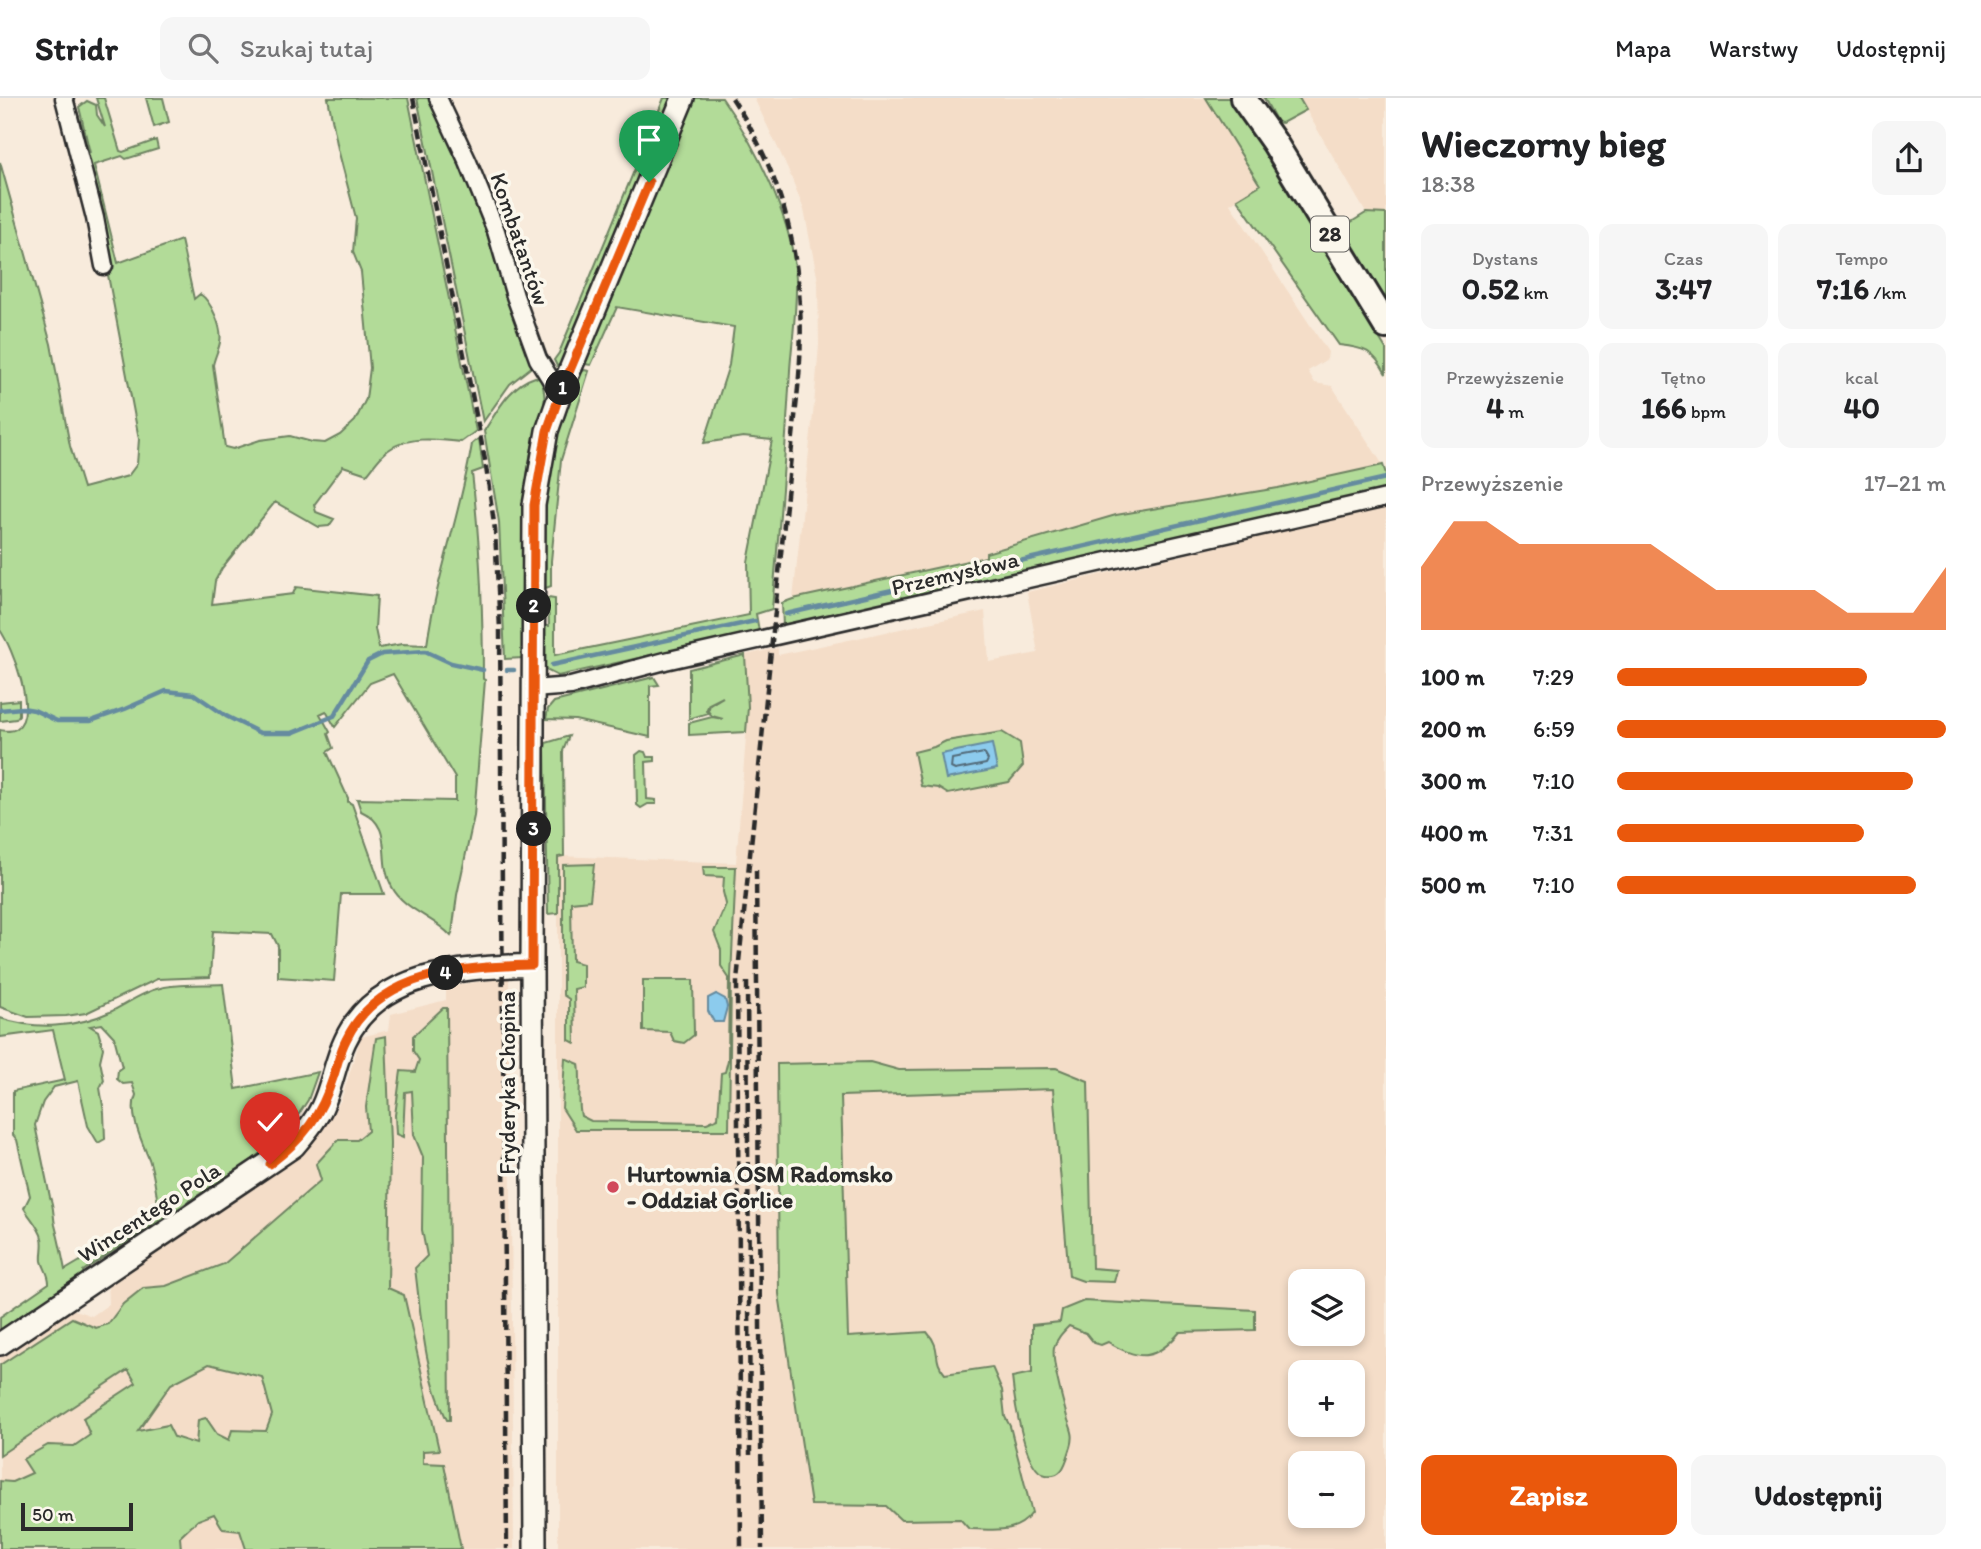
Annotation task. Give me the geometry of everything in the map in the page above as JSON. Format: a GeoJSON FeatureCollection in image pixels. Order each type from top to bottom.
{"type":"FeatureCollection","features":[{"type":"Feature","properties":{"kind":"main road","name":"28"},"geometry":{"type":"LineString","coordinates":[[1243,98],[1274,142],[1386,326]]}},
{"type":"Feature","properties":{"kind":"main road","name":"28"},"geometry":{"type":"LineString","coordinates":[[1253,98],[1274,142]]}},
{"type":"Feature","properties":{"kind":"street"},"geometry":{"type":"LineString","coordinates":[[64,98],[96,218],[104,266]]}},
{"type":"Feature","properties":{"kind":"street","name":"Kombatantów"},"geometry":{"type":"LineString","coordinates":[[438,98],[496,231],[514,296],[538,359],[560,394]]}},
{"type":"Feature","properties":{"kind":"street","name":"Fryderyka Chopina"},"geometry":{"type":"LineString","coordinates":[[535,1549],[532,965],[534,505],[547,431],[560,394],[683,98]]}},
{"type":"Feature","properties":{"kind":"street","name":"Przemysłowa"},"geometry":{"type":"LineString","coordinates":[[533,690],[571,686],[664,662],[1386,498]]}},
{"type":"Feature","properties":{"kind":"street","name":"Wincentego Pola"},"geometry":{"type":"LineString","coordinates":[[0,1344],[294,1146],[323,1107],[345,1041],[355,1022],[386,992],[447,972],[532,965]]}},
{"type":"Feature","properties":{"kind":"shaded area"},"geometry":{"type":"Polygon","coordinates":[[[754,98],[1206,98],[1260,185],[1230,204],[1328,352],[1327,359],[1308,371],[1315,383],[1332,386],[1383,465],[1278,488],[1116,515],[986,552],[986,557],[793,599],[819,345],[818,281],[804,210],[788,169],[754,98]]]}},
{"type":"Feature","properties":{"kind":"shaded area"},"geometry":{"type":"Polygon","coordinates":[[[1299,98],[1386,98],[1386,214],[1366,213],[1299,98]]]}},
{"type":"Feature","properties":{"kind":"shaded area"},"geometry":{"type":"Polygon","coordinates":[[[1386,507],[1386,1549],[558,1549],[558,856],[736,863],[748,712],[745,655],[778,648],[778,655],[985,611],[989,662],[1038,653],[1027,592],[1386,507]]]}},
{"type":"Feature","properties":{"kind":"shaded area"},"geometry":{"type":"Polygon","coordinates":[[[509,978],[514,1549],[0,1549],[0,1355],[69,1308],[92,1316],[109,1304],[108,1279],[275,1172],[330,1118],[341,1100],[361,1037],[389,1030],[391,1014],[446,1000],[446,986],[509,978]]]}},
{"type":"Feature","properties":{"kind":"green space"},"geometry":{"type":"Polygon","coordinates":[[[64,98],[73,98],[90,153],[79,107],[87,101],[96,105],[97,115],[105,127],[96,98],[104,98],[120,151],[156,140],[158,149],[94,165],[118,263],[181,240],[194,299],[200,294],[204,297],[220,330],[220,342],[213,365],[225,447],[233,449],[260,440],[290,436],[325,443],[340,435],[355,421],[366,399],[370,368],[361,272],[353,252],[356,218],[328,98],[408,98],[476,431],[461,442],[421,440],[402,443],[385,453],[367,474],[343,466],[314,505],[316,512],[334,519],[329,526],[319,527],[275,502],[222,568],[215,581],[212,604],[293,594],[296,587],[377,596],[375,629],[379,648],[402,644],[427,645],[436,594],[462,495],[472,444],[479,438],[483,469],[472,473],[479,550],[485,680],[474,816],[457,895],[452,934],[451,936],[411,908],[397,895],[385,866],[382,835],[372,818],[361,811],[357,799],[455,801],[455,778],[393,674],[370,683],[335,727],[326,711],[320,714],[330,732],[328,734],[333,748],[327,752],[348,802],[352,804],[384,894],[341,894],[334,981],[278,977],[278,946],[272,934],[213,931],[210,977],[157,979],[86,1013],[66,1016],[28,1017],[0,1007],[0,730],[16,729],[25,710],[21,680],[0,630],[0,162],[51,344],[70,446],[83,488],[128,476],[137,464],[139,439],[97,217],[64,98]]]}},
{"type":"Feature","properties":{"kind":"green space"},"geometry":{"type":"Polygon","coordinates":[[[146,98],[163,98],[169,122],[154,127],[146,98]]]}},
{"type":"Feature","properties":{"kind":"green space"},"geometry":{"type":"Polygon","coordinates":[[[417,98],[433,98],[473,190],[522,342],[534,365],[510,384],[483,422],[417,98]]]}},
{"type":"Feature","properties":{"kind":"green space"},"geometry":{"type":"Polygon","coordinates":[[[664,98],[676,98],[562,365],[557,366],[554,360],[664,98]]]}},
{"type":"Feature","properties":{"kind":"green space"},"geometry":{"type":"Polygon","coordinates":[[[692,98],[722,98],[735,117],[771,184],[793,256],[796,302],[772,609],[756,614],[759,631],[558,676],[546,670],[543,661],[545,626],[549,626],[548,598],[555,599],[555,655],[749,615],[748,562],[772,440],[743,437],[704,443],[729,365],[734,327],[617,307],[591,365],[585,364],[584,360],[692,98]]]}},
{"type":"Feature","properties":{"kind":"green space"},"geometry":{"type":"Polygon","coordinates":[[[1206,98],[1231,98],[1263,146],[1386,349],[1386,374],[1372,355],[1355,347],[1339,345],[1237,199],[1260,185],[1206,98]]]}},
{"type":"Feature","properties":{"kind":"green space"},"geometry":{"type":"Polygon","coordinates":[[[1264,98],[1299,98],[1306,110],[1282,123],[1277,122],[1264,98]]]}},
{"type":"Feature","properties":{"kind":"green space"},"geometry":{"type":"Polygon","coordinates":[[[1366,213],[1386,214],[1386,305],[1340,229],[1366,213]]]}},
{"type":"Feature","properties":{"kind":"green space"},"geometry":{"type":"Polygon","coordinates":[[[584,370],[589,371],[561,460],[551,586],[546,588],[544,511],[554,438],[565,416],[576,378],[584,370]]]}},
{"type":"Feature","properties":{"kind":"green space"},"geometry":{"type":"Polygon","coordinates":[[[535,377],[540,379],[543,388],[544,408],[532,447],[524,506],[523,658],[505,659],[499,522],[484,431],[512,392],[535,377]]]}},
{"type":"Feature","properties":{"kind":"green space"},"geometry":{"type":"Polygon","coordinates":[[[1383,465],[1386,490],[1379,494],[783,627],[782,603],[793,599],[986,557],[986,553],[1116,515],[1278,488],[1383,465]]]}},
{"type":"Feature","properties":{"kind":"green space"},"geometry":{"type":"Polygon","coordinates":[[[745,655],[748,707],[746,732],[689,735],[689,723],[712,717],[723,719],[712,716],[708,711],[710,705],[723,697],[709,704],[706,711],[708,713],[689,719],[689,669],[745,655]]]}},
{"type":"Feature","properties":{"kind":"green space"},"geometry":{"type":"Polygon","coordinates":[[[654,677],[659,685],[650,686],[650,737],[575,720],[546,719],[548,709],[554,702],[654,677]]]}},
{"type":"Feature","properties":{"kind":"green space"},"geometry":{"type":"Polygon","coordinates":[[[19,700],[19,715],[16,719],[0,721],[0,702],[19,700]]]}},
{"type":"Feature","properties":{"kind":"green space"},"geometry":{"type":"Polygon","coordinates":[[[1002,732],[1020,743],[1023,766],[1009,782],[948,794],[938,788],[921,786],[914,752],[946,741],[1002,732]]]}},
{"type":"Feature","properties":{"kind":"green space"},"geometry":{"type":"Polygon","coordinates":[[[569,736],[563,751],[564,856],[558,857],[558,913],[548,914],[545,749],[546,743],[569,736]]]}},
{"type":"Feature","properties":{"kind":"green space"},"geometry":{"type":"Polygon","coordinates":[[[641,751],[645,752],[647,757],[655,757],[655,761],[646,762],[647,799],[656,800],[656,804],[641,808],[637,805],[636,755],[641,751]]]}},
{"type":"Feature","properties":{"kind":"green space"},"geometry":{"type":"Polygon","coordinates":[[[594,864],[590,900],[571,902],[572,961],[583,964],[583,987],[574,989],[575,1043],[569,1040],[569,999],[563,995],[563,865],[594,864]]]}},
{"type":"Feature","properties":{"kind":"green space"},"geometry":{"type":"Polygon","coordinates":[[[703,867],[736,867],[729,1130],[576,1130],[562,1108],[565,1058],[579,1064],[581,1116],[591,1121],[707,1123],[718,1118],[721,1073],[725,1072],[728,1060],[729,978],[721,966],[721,950],[714,932],[726,904],[723,892],[724,877],[704,876],[703,867]]]}},
{"type":"Feature","properties":{"kind":"green space"},"geometry":{"type":"Polygon","coordinates":[[[643,980],[693,980],[694,1035],[684,1043],[674,1041],[670,1032],[643,1031],[643,980]]]}},
{"type":"Feature","properties":{"kind":"green space"},"geometry":{"type":"Polygon","coordinates":[[[223,984],[236,1089],[318,1072],[308,1100],[289,1129],[253,1159],[83,1271],[84,1279],[0,1336],[0,1317],[49,1283],[42,1261],[41,1234],[24,1208],[30,1196],[17,1140],[13,1135],[13,1091],[65,1080],[53,1030],[0,1037],[0,1018],[41,1026],[69,1024],[110,1012],[143,994],[164,987],[223,984]],[[102,1024],[90,1026],[98,1031],[103,1048],[100,1061],[104,1080],[100,1088],[105,1139],[98,1143],[88,1126],[78,1081],[54,1087],[43,1102],[35,1125],[65,1270],[160,1214],[151,1166],[135,1119],[136,1095],[132,1083],[123,1084],[117,1079],[118,1070],[122,1067],[114,1037],[102,1024]]]}},
{"type":"Feature","properties":{"kind":"green space"},"geometry":{"type":"Polygon","coordinates":[[[443,1008],[447,1008],[450,1420],[447,1420],[440,1403],[429,1365],[415,1268],[427,1256],[422,1230],[423,1157],[414,1135],[412,1091],[405,1092],[403,1137],[396,1134],[395,1115],[401,1071],[415,1072],[419,1060],[413,1051],[413,1036],[443,1008]]]}},
{"type":"Feature","properties":{"kind":"green space"},"geometry":{"type":"Polygon","coordinates":[[[386,1036],[390,1143],[388,1288],[404,1295],[439,1450],[423,1451],[423,1463],[444,1464],[461,1549],[246,1549],[240,1531],[223,1529],[214,1514],[198,1520],[180,1537],[181,1549],[0,1549],[0,1481],[12,1482],[32,1473],[23,1459],[48,1445],[74,1446],[90,1435],[83,1418],[136,1383],[128,1370],[0,1455],[0,1365],[72,1318],[96,1328],[108,1324],[123,1304],[143,1288],[166,1286],[224,1264],[321,1180],[316,1164],[338,1140],[357,1140],[368,1131],[366,1107],[376,1038],[386,1036]],[[209,1364],[171,1384],[138,1431],[168,1425],[174,1437],[196,1444],[198,1420],[206,1418],[217,1434],[229,1440],[232,1430],[266,1431],[272,1415],[262,1377],[209,1364]]]}},
{"type":"Feature","properties":{"kind":"green space"},"geometry":{"type":"Polygon","coordinates":[[[870,1062],[899,1070],[1056,1068],[1088,1081],[1092,1268],[1117,1270],[1114,1282],[1083,1281],[1069,1276],[1053,1089],[841,1096],[848,1337],[927,1332],[935,1344],[939,1363],[945,1374],[992,1367],[1002,1390],[1005,1417],[1010,1426],[1032,1513],[1012,1528],[969,1529],[960,1519],[901,1520],[886,1506],[811,1505],[779,1294],[777,1064],[870,1062]]]}},
{"type":"Feature","properties":{"kind":"green space"},"geometry":{"type":"Polygon","coordinates":[[[1084,1301],[1255,1310],[1255,1330],[1180,1332],[1155,1353],[1139,1355],[1108,1342],[1101,1345],[1094,1343],[1086,1333],[1069,1326],[1056,1342],[1054,1362],[1073,1439],[1061,1471],[1046,1475],[1038,1471],[1026,1448],[1012,1377],[1032,1373],[1032,1325],[1060,1322],[1062,1310],[1084,1301]]]}},
{"type":"Feature","properties":{"kind":"water"},"geometry":{"type":"Polygon","coordinates":[[[992,744],[997,769],[946,779],[941,754],[992,744]]]}},
{"type":"Feature","properties":{"kind":"water"},"geometry":{"type":"Polygon","coordinates":[[[716,994],[725,999],[727,1007],[723,1022],[714,1022],[708,1011],[708,998],[716,994]]]}},
{"type":"Feature","properties":{"kind":"waterway"},"geometry":{"type":"LineString","coordinates":[[786,614],[1386,478]]}},
{"type":"Feature","properties":{"kind":"waterway"},"geometry":{"type":"LineString","coordinates":[[552,665],[755,621]]}},
{"type":"Feature","properties":{"kind":"waterway"},"geometry":{"type":"LineString","coordinates":[[0,710],[22,708],[34,710],[57,721],[91,721],[166,691],[194,694],[226,716],[260,733],[292,733],[334,716],[368,661],[382,654],[425,651],[451,663],[483,670]]}},
{"type":"Feature","properties":{"kind":"waterway"},"geometry":{"type":"LineString","coordinates":[[507,670],[514,670]]}},
{"type":"Feature","properties":{"kind":"railway"},"geometry":{"type":"LineString","coordinates":[[413,98],[485,460],[495,530],[500,629],[507,1549]]}},
{"type":"Feature","properties":{"kind":"railway"},"geometry":{"type":"LineString","coordinates":[[732,98],[769,166],[781,201],[791,237],[800,310],[798,388],[737,981],[741,1549]]}},
{"type":"Feature","properties":{"kind":"railway"},"geometry":{"type":"LineString","coordinates":[[756,870],[762,1549]]}},
{"type":"Feature","properties":{"kind":"railway"},"geometry":{"type":"LineString","coordinates":[[747,982],[750,1455]]}},
{"type":"Feature","properties":{"kind":"place","name":"Hurtownia OSM Radomsko - Oddział Gorlice"},"geometry":{"type":"Point","coordinates":[613,1187]}},
{"type":"Feature","properties":{"kind":"route"},"geometry":{"type":"LineString","coordinates":[[270,1164],[294,1146],[312,1124],[323,1107],[338,1059],[355,1022],[386,992],[447,972],[532,965],[534,505],[547,431],[560,394],[649,182]]}}]}
